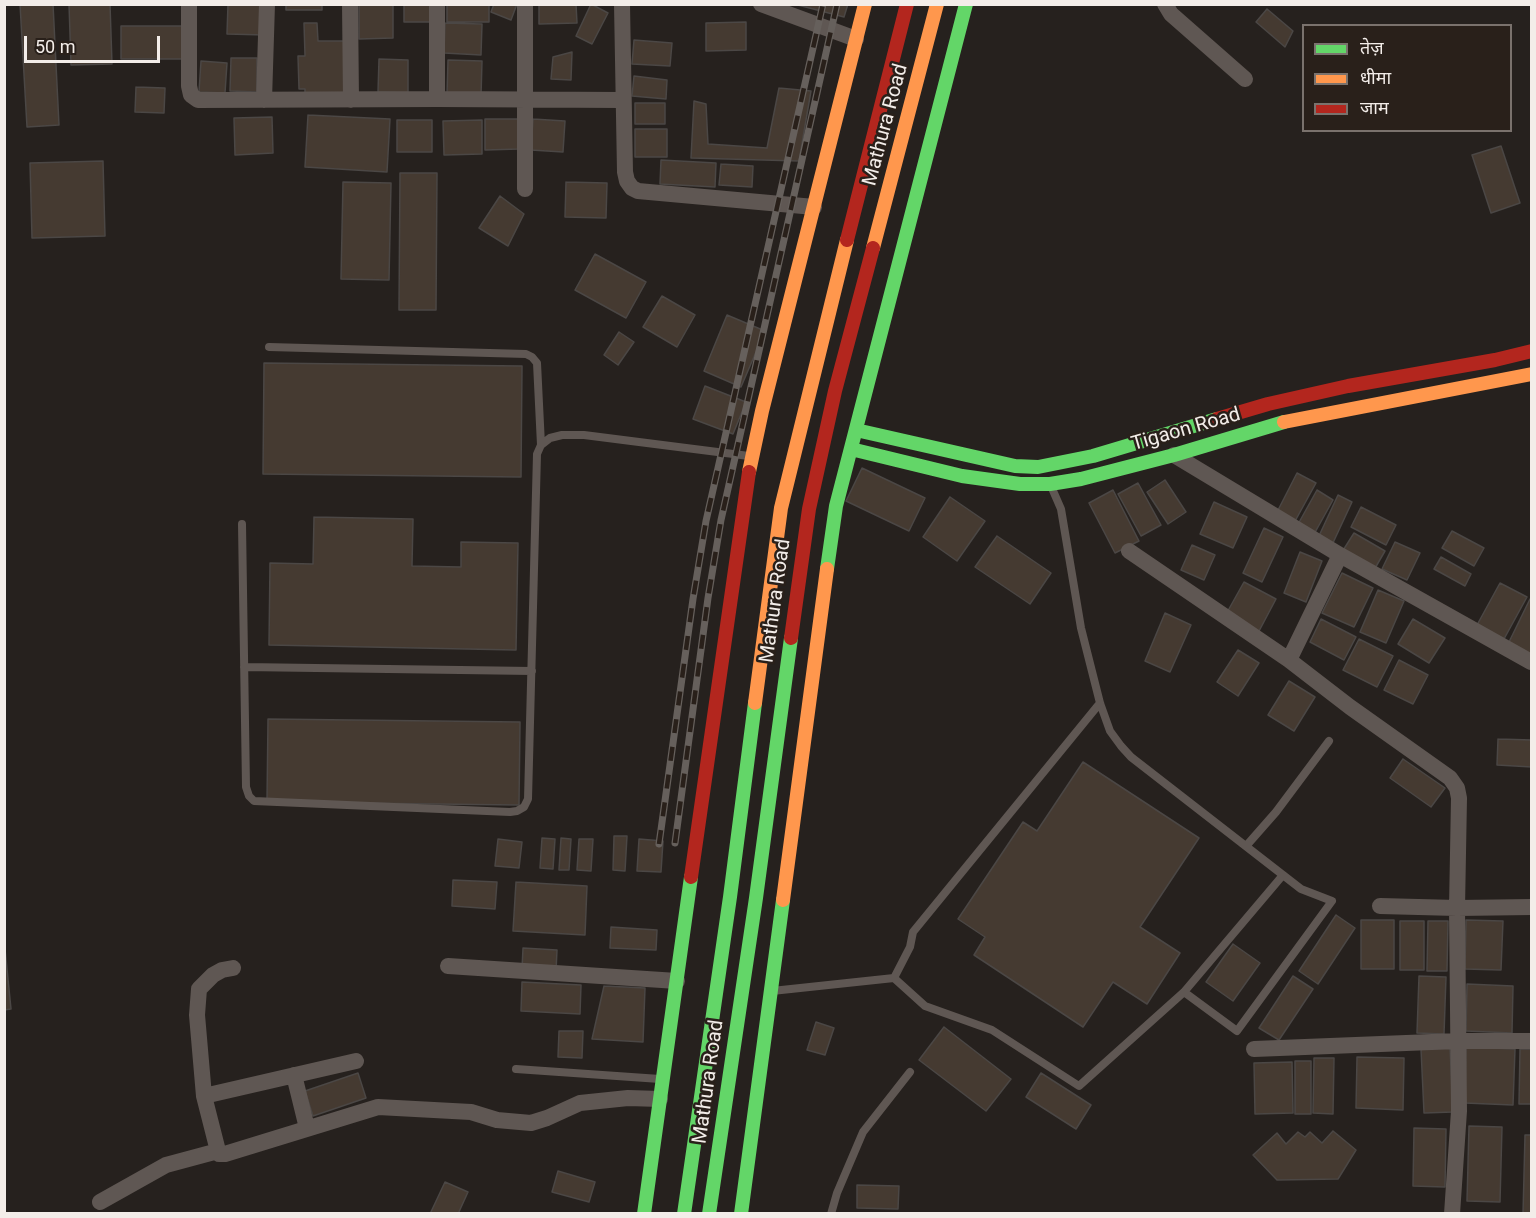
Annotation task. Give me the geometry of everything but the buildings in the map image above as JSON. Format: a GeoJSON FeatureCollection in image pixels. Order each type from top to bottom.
{"type":"FeatureCollection","features":[{"type":"Feature","properties":{"kind":"main road"},"geometry":{"type":"LineString","coordinates":[[644,1214],[752,456],[865,4]]}},
{"type":"Feature","properties":{"kind":"main road","name":"Mathura Road"},"geometry":{"type":"LineString","coordinates":[[684,1214],[728,907],[781,508],[810,384],[907,4]]}},
{"type":"Feature","properties":{"kind":"main road","name":"Mathura Road"},"geometry":{"type":"LineString","coordinates":[[709,1214],[754,909],[808,509],[835,391],[938,4]]}},
{"type":"Feature","properties":{"kind":"main road"},"geometry":{"type":"LineString","coordinates":[[741,1214],[835,517],[966,4]]}},
{"type":"Feature","properties":{"kind":"main road"},"geometry":{"type":"LineString","coordinates":[[1526,353],[1530,374]]}},
{"type":"Feature","properties":{"kind":"main road","name":"Tigaon Road"},"geometry":{"type":"LineString","coordinates":[[856,430],[1015,466],[1043,466],[1093,456],[1268,404],[1348,386],[1526,353]]}},
{"type":"Feature","properties":{"kind":"main road","name":"Tigaon Road"},"geometry":{"type":"LineString","coordinates":[[851,449],[962,476],[1020,484],[1050,484],[1082,479],[1174,455],[1296,418],[1530,374]]}},
{"type":"Feature","properties":{"kind":"street"},"geometry":{"type":"LineString","coordinates":[[189,4],[189,86],[195,99],[203,101],[622,100]]}},
{"type":"Feature","properties":{"kind":"street"},"geometry":{"type":"LineString","coordinates":[[264,100],[267,4]]}},
{"type":"Feature","properties":{"kind":"street"},"geometry":{"type":"LineString","coordinates":[[350,4],[351,100]]}},
{"type":"Feature","properties":{"kind":"street"},"geometry":{"type":"LineString","coordinates":[[437,4],[437,99]]}},
{"type":"Feature","properties":{"kind":"street"},"geometry":{"type":"LineString","coordinates":[[525,4],[527,99],[525,189]]}},
{"type":"Feature","properties":{"kind":"street"},"geometry":{"type":"LineString","coordinates":[[622,4],[625,172],[632,188],[638,191],[814,207]]}},
{"type":"Feature","properties":{"kind":"street"},"geometry":{"type":"LineString","coordinates":[[760,4],[856,39]]}},
{"type":"Feature","properties":{"kind":"street"},"geometry":{"type":"LineString","coordinates":[[1165,4],[1171,14],[1245,79]]}},
{"type":"Feature","properties":{"kind":"street"},"geometry":{"type":"LineString","coordinates":[[1174,455],[1341,555],[1531,663]]}},
{"type":"Feature","properties":{"kind":"street"},"geometry":{"type":"LineString","coordinates":[[1129,551],[1288,660],[1450,778],[1456,788],[1459,798],[1456,833],[1459,1111],[1452,1214]]}},
{"type":"Feature","properties":{"kind":"street"},"geometry":{"type":"LineString","coordinates":[[1288,660],[1341,555]]}},
{"type":"Feature","properties":{"kind":"street"},"geometry":{"type":"LineString","coordinates":[[1380,906],[1532,907]]}},
{"type":"Feature","properties":{"kind":"street"},"geometry":{"type":"LineString","coordinates":[[448,966],[677,981]]}},
{"type":"Feature","properties":{"kind":"street"},"geometry":{"type":"LineString","coordinates":[[233,968],[213,975],[199,989],[197,1016],[204,1096],[219,1154],[378,1107],[471,1112],[497,1120],[531,1123],[580,1103],[628,1098],[660,1098]]}},
{"type":"Feature","properties":{"kind":"street"},"geometry":{"type":"LineString","coordinates":[[1254,1049],[1457,1041],[1532,1041]]}},
{"type":"Feature","properties":{"kind":"street"},"geometry":{"type":"LineString","coordinates":[[204,1096],[356,1061]]}},
{"type":"Feature","properties":{"kind":"street"},"geometry":{"type":"LineString","coordinates":[[294,1075],[308,1128]]}},
{"type":"Feature","properties":{"kind":"street"},"geometry":{"type":"LineString","coordinates":[[100,1202],[166,1165],[218,1151]]}},
{"type":"Feature","properties":{"kind":"lane"},"geometry":{"type":"LineString","coordinates":[[242,524],[246,787],[249,796],[254,801],[273,803],[510,812],[517,812],[524,807],[528,799],[537,454],[541,445],[539,371],[532,357],[526,354],[269,346]]}},
{"type":"Feature","properties":{"kind":"lane"},"geometry":{"type":"LineString","coordinates":[[541,445],[550,438],[562,435],[584,435],[752,456]]}},
{"type":"Feature","properties":{"kind":"lane"},"geometry":{"type":"LineString","coordinates":[[1043,466],[1061,509],[1082,628],[1100,703],[1110,731],[1131,757],[1301,889],[1332,901],[1237,1031],[1184,992]]}},
{"type":"Feature","properties":{"kind":"lane"},"geometry":{"type":"LineString","coordinates":[[244,667],[532,671]]}},
{"type":"Feature","properties":{"kind":"lane"},"geometry":{"type":"LineString","coordinates":[[894,978],[910,947],[913,932],[1100,703]]}},
{"type":"Feature","properties":{"kind":"lane"},"geometry":{"type":"LineString","coordinates":[[1247,845],[1276,812],[1329,741]]}},
{"type":"Feature","properties":{"kind":"lane"},"geometry":{"type":"LineString","coordinates":[[771,991],[894,978],[925,1006],[992,1030],[1079,1086],[1184,992],[1283,875]]}},
{"type":"Feature","properties":{"kind":"lane"},"geometry":{"type":"LineString","coordinates":[[516,1069],[663,1079]]}},
{"type":"Feature","properties":{"kind":"lane"},"geometry":{"type":"LineString","coordinates":[[831,1214],[837,1193],[863,1132],[910,1072]]}},
{"type":"Feature","properties":{"kind":"railway"},"geometry":{"type":"LineString","coordinates":[[659,844],[706,521],[823,4]]}},
{"type":"Feature","properties":{"kind":"railway"},"geometry":{"type":"LineString","coordinates":[[675,843],[708,598],[721,520],[837,4]]}},
{"type":"Feature","properties":{"kind":"traffic: fast"},"geometry":{"type":"LineString","coordinates":[[827,569],[836,506],[966,4]]}},
{"type":"Feature","properties":{"kind":"traffic: fast"},"geometry":{"type":"LineString","coordinates":[[856,430],[1015,466],[1038,467],[1093,456],[1217,419]]}},
{"type":"Feature","properties":{"kind":"traffic: fast"},"geometry":{"type":"LineString","coordinates":[[851,449],[962,476],[1020,484],[1050,484],[1081,479],[1174,455],[1284,422]]}},
{"type":"Feature","properties":{"kind":"traffic: fast"},"geometry":{"type":"LineString","coordinates":[[709,1214],[756,898],[791,638]]}},
{"type":"Feature","properties":{"kind":"traffic: fast"},"geometry":{"type":"LineString","coordinates":[[684,1214],[730,897],[755,703]]}},
{"type":"Feature","properties":{"kind":"traffic: fast"},"geometry":{"type":"LineString","coordinates":[[644,1214],[691,877]]}},
{"type":"Feature","properties":{"kind":"traffic: fast"},"geometry":{"type":"LineString","coordinates":[[741,1214],[783,900]]}},
{"type":"Feature","properties":{"kind":"traffic: slow"},"geometry":{"type":"LineString","coordinates":[[749,472],[762,411],[865,4]]}},
{"type":"Feature","properties":{"kind":"traffic: slow"},"geometry":{"type":"LineString","coordinates":[[873,248],[937,4]]}},
{"type":"Feature","properties":{"kind":"traffic: slow"},"geometry":{"type":"LineString","coordinates":[[755,703],[781,508],[847,240]]}},
{"type":"Feature","properties":{"kind":"traffic: slow"},"geometry":{"type":"LineString","coordinates":[[1284,422],[1532,374]]}},
{"type":"Feature","properties":{"kind":"traffic: slow"},"geometry":{"type":"LineString","coordinates":[[783,900],[827,569]]}},
{"type":"Feature","properties":{"kind":"traffic: jam"},"geometry":{"type":"LineString","coordinates":[[847,240],[907,4]]}},
{"type":"Feature","properties":{"kind":"traffic: jam"},"geometry":{"type":"LineString","coordinates":[[791,638],[809,509],[835,391],[873,248]]}},
{"type":"Feature","properties":{"kind":"traffic: jam"},"geometry":{"type":"LineString","coordinates":[[1217,419],[1268,404],[1348,386],[1495,360],[1532,351]]}},
{"type":"Feature","properties":{"kind":"traffic: jam"},"geometry":{"type":"LineString","coordinates":[[691,877],[749,472]]}}]}
